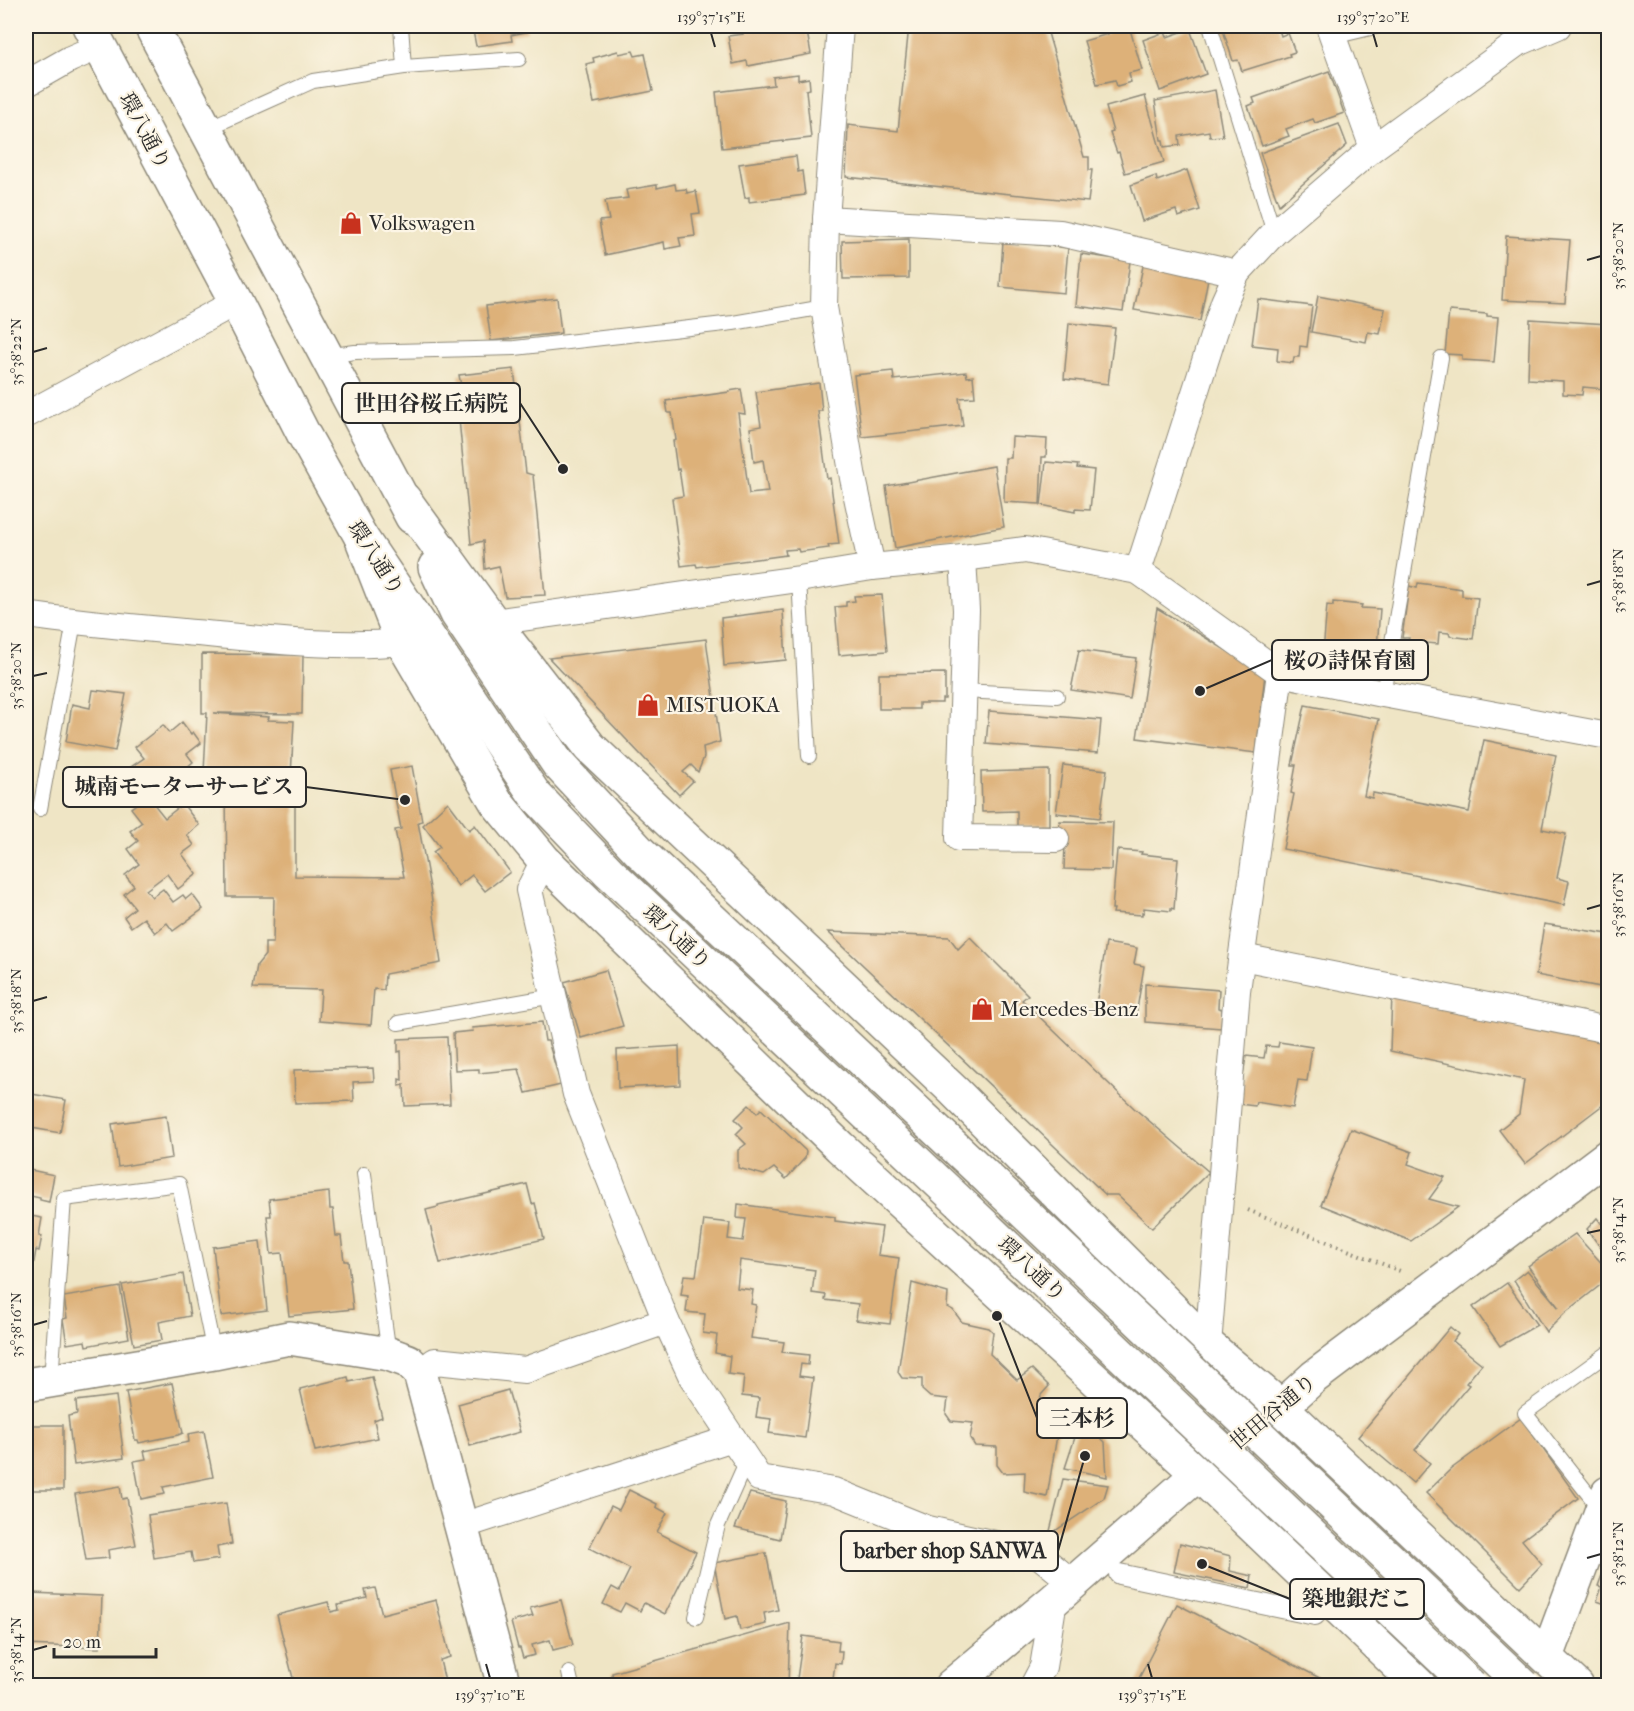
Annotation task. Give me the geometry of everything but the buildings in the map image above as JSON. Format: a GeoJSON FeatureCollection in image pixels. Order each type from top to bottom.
{"type":"FeatureCollection","features":[{"type":"Feature","properties":{"kind":"main road","name":"環八通り"},"geometry":{"type":"LineString","coordinates":[[151,26],[404,499],[457,614],[558,764],[640,852],[1524,1686]]}},
{"type":"Feature","properties":{"kind":"main road","name":"環八通り"},"geometry":{"type":"LineString","coordinates":[[95,36],[304,435],[361,537],[534,795],[609,872],[1471,1686]]}},
{"type":"Feature","properties":{"kind":"main road"},"geometry":{"type":"LineString","coordinates":[[404,499],[493,622],[590,747],[954,1091],[1208,1345],[1281,1407],[1577,1686]]}},
{"type":"Feature","properties":{"kind":"main road"},"geometry":{"type":"LineString","coordinates":[[361,537],[402,642],[496,802],[544,860],[840,1147],[1198,1474],[1420,1686]]}},
{"type":"Feature","properties":{"kind":"main road","name":"世田谷通り"},"geometry":{"type":"LineString","coordinates":[[951,1686],[1314,1377],[1608,1155]]}},
{"type":"Feature","properties":{"kind":"main road"},"geometry":{"type":"LineString","coordinates":[[38,1382],[214,1353],[289,1338],[389,1354],[408,1361],[420,1373],[504,1686]]}},
{"type":"Feature","properties":{"kind":"main road"},"geometry":{"type":"LineString","coordinates":[[1547,1657],[1605,1502]]}},
{"type":"Feature","properties":{"kind":"street"},"geometry":{"type":"LineString","coordinates":[[840,26],[826,219],[824,307],[853,478],[872,567]]}},
{"type":"Feature","properties":{"kind":"street"},"geometry":{"type":"LineString","coordinates":[[1138,571],[1224,302],[1238,273],[1274,233],[1373,148],[1516,44],[1558,26]]}},
{"type":"Feature","properties":{"kind":"street"},"geometry":{"type":"LineString","coordinates":[[1331,31],[1373,148]]}},
{"type":"Feature","properties":{"kind":"street"},"geometry":{"type":"LineString","coordinates":[[26,84],[70,59],[95,36]]}},
{"type":"Feature","properties":{"kind":"street"},"geometry":{"type":"LineString","coordinates":[[826,219],[1060,232],[1238,273]]}},
{"type":"Feature","properties":{"kind":"street"},"geometry":{"type":"LineString","coordinates":[[26,415],[236,302]]}},
{"type":"Feature","properties":{"kind":"street"},"geometry":{"type":"LineString","coordinates":[[493,622],[872,567],[1025,550],[1138,571],[1280,673],[1608,736]]}},
{"type":"Feature","properties":{"kind":"street"},"geometry":{"type":"LineString","coordinates":[[963,558],[966,610],[958,838],[1056,839]]}},
{"type":"Feature","properties":{"kind":"street"},"geometry":{"type":"LineString","coordinates":[[26,615],[74,622],[298,642],[382,644],[402,642]]}},
{"type":"Feature","properties":{"kind":"street"},"geometry":{"type":"LineString","coordinates":[[1208,1345],[1237,991],[1280,673]]}},
{"type":"Feature","properties":{"kind":"street"},"geometry":{"type":"LineString","coordinates":[[544,860],[528,890],[576,1094],[666,1321],[692,1377],[759,1478],[834,1491],[928,1529],[1036,1553],[1064,1591],[1043,1666],[1033,1686]]}},
{"type":"Feature","properties":{"kind":"street"},"geometry":{"type":"LineString","coordinates":[[1242,957],[1608,1030]]}},
{"type":"Feature","properties":{"kind":"street"},"geometry":{"type":"LineString","coordinates":[[420,1373],[435,1361],[525,1370],[666,1321]]}},
{"type":"Feature","properties":{"kind":"street"},"geometry":{"type":"LineString","coordinates":[[462,1526],[733,1438]]}},
{"type":"Feature","properties":{"kind":"street"},"geometry":{"type":"LineString","coordinates":[[1119,1574],[1315,1615]]}},
{"type":"Feature","properties":{"kind":"lane"},"geometry":{"type":"LineString","coordinates":[[401,26],[404,67]]}},
{"type":"Feature","properties":{"kind":"lane"},"geometry":{"type":"LineString","coordinates":[[1210,26],[1274,233]]}},
{"type":"Feature","properties":{"kind":"lane"},"geometry":{"type":"LineString","coordinates":[[1331,31],[1378,26]]}},
{"type":"Feature","properties":{"kind":"lane"},"geometry":{"type":"LineString","coordinates":[[206,129],[313,81],[404,67],[519,58]]}},
{"type":"Feature","properties":{"kind":"lane"},"geometry":{"type":"LineString","coordinates":[[326,356],[355,352],[515,348],[733,323],[824,307]]}},
{"type":"Feature","properties":{"kind":"lane"},"geometry":{"type":"LineString","coordinates":[[1383,694],[1441,358]]}},
{"type":"Feature","properties":{"kind":"lane"},"geometry":{"type":"LineString","coordinates":[[799,579],[809,756]]}},
{"type":"Feature","properties":{"kind":"lane"},"geometry":{"type":"LineString","coordinates":[[40,810],[74,622]]}},
{"type":"Feature","properties":{"kind":"lane"},"geometry":{"type":"LineString","coordinates":[[963,691],[1057,696]]}},
{"type":"Feature","properties":{"kind":"lane"},"geometry":{"type":"LineString","coordinates":[[398,1023],[554,996]]}},
{"type":"Feature","properties":{"kind":"lane"},"geometry":{"type":"LineString","coordinates":[[364,1174],[389,1354]]}},
{"type":"Feature","properties":{"kind":"lane"},"geometry":{"type":"LineString","coordinates":[[38,1382],[64,1199],[179,1184],[214,1353]]}},
{"type":"Feature","properties":{"kind":"lane"},"geometry":{"type":"LineString","coordinates":[[1605,1502],[1525,1413],[1608,1353]]}},
{"type":"Feature","properties":{"kind":"lane"},"geometry":{"type":"LineString","coordinates":[[696,1617],[718,1525],[747,1460]]}},
{"type":"Feature","properties":{"kind":"path"},"geometry":{"type":"LineString","coordinates":[[1220,1198],[1400,1271]]}},
{"type":"Feature","properties":{"kind":"place","name":"Volkswagen"},"geometry":{"type":"Point","coordinates":[351,223]}},
{"type":"Feature","properties":{"kind":"place","name":"世田谷桜丘病院"},"geometry":{"type":"Point","coordinates":[563,469]}},
{"type":"Feature","properties":{"kind":"place","name":"桜の詩保育園"},"geometry":{"type":"Point","coordinates":[1200,691]}},
{"type":"Feature","properties":{"kind":"place","name":"MISTUOKA"},"geometry":{"type":"Point","coordinates":[648,705]}},
{"type":"Feature","properties":{"kind":"place","name":"城南モーターサービス"},"geometry":{"type":"Point","coordinates":[405,800]}},
{"type":"Feature","properties":{"kind":"place","name":"Mercedes-Benz"},"geometry":{"type":"Point","coordinates":[982,1009]}},
{"type":"Feature","properties":{"kind":"place","name":"三本杉"},"geometry":{"type":"Point","coordinates":[997,1316]}},
{"type":"Feature","properties":{"kind":"place","name":"barber shop SANWA"},"geometry":{"type":"Point","coordinates":[1085,1456]}},
{"type":"Feature","properties":{"kind":"place","name":"築地銀だこ"},"geometry":{"type":"Point","coordinates":[1202,1564]}}]}
